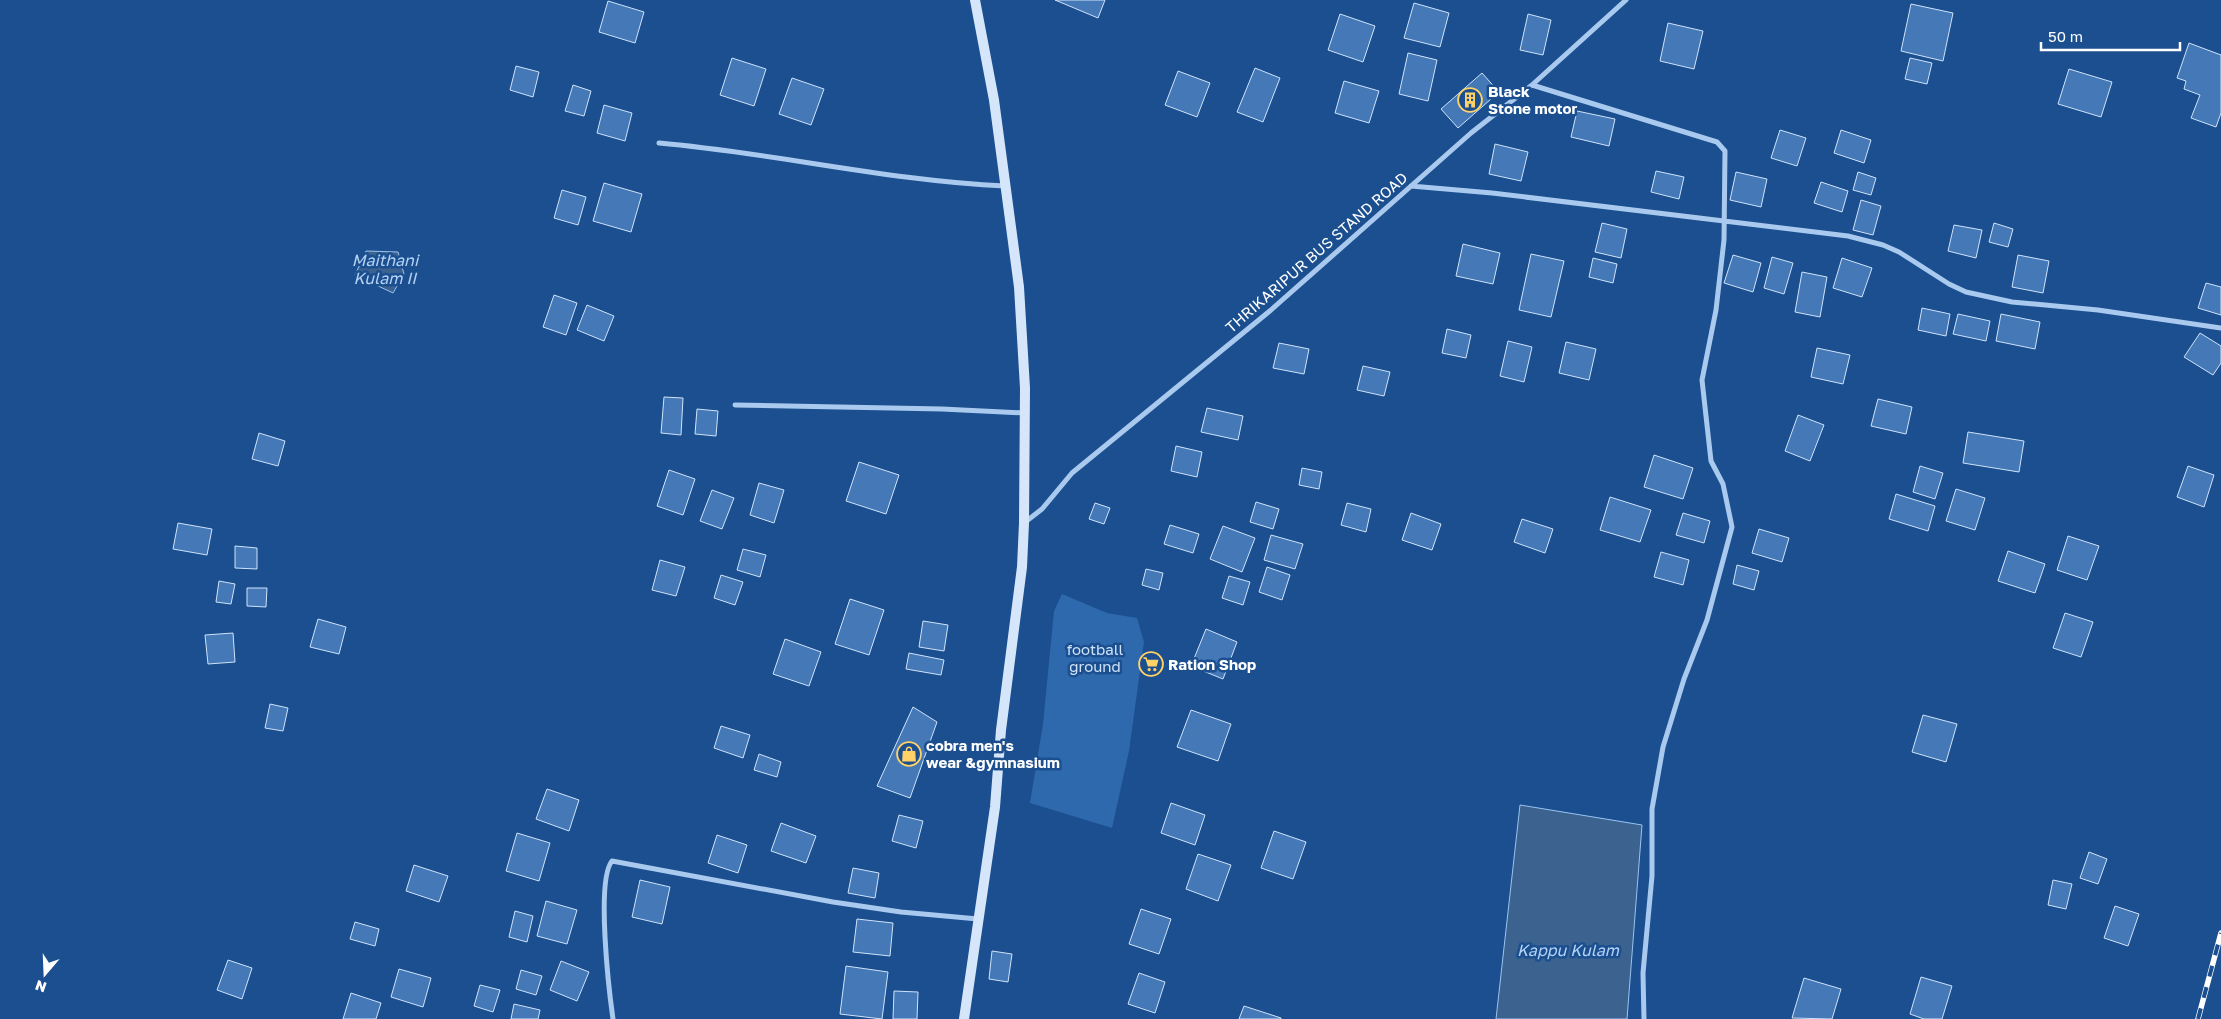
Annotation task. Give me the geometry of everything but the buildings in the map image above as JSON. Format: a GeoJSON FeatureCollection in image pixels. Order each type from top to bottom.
{"type":"FeatureCollection","features":[{"type":"Feature","properties":{"kind":"main road"},"geometry":{"type":"LineString","coordinates":[[964,1019],[995,807],[1001,730],[1022,568],[1024,523],[1025,413],[1019,287],[994,100],[975,0]]}},
{"type":"Feature","properties":{"kind":"street","name":"THRIKARIPUR BUS STAND ROAD"},"geometry":{"type":"LineString","coordinates":[[1024,523],[1042,509],[1072,473],[1271,310],[1471,133],[1532,86],[1626,0]]}},
{"type":"Feature","properties":{"kind":"street"},"geometry":{"type":"LineString","coordinates":[[1532,86],[1717,142],[1725,152],[1724,221],[1716,310],[1702,380],[1711,461],[1723,484],[1732,526],[1707,620],[1684,679],[1663,747],[1652,809],[1652,876],[1643,973],[1644,1019]]}},
{"type":"Feature","properties":{"kind":"street"},"geometry":{"type":"LineString","coordinates":[[659,143],[726,150],[953,184],[1006,186]]}},
{"type":"Feature","properties":{"kind":"street"},"geometry":{"type":"LineString","coordinates":[[1411,186],[1492,193],[1848,236],[1883,245],[1899,252],[1957,288],[2012,302],[2098,310],[2221,328]]}},
{"type":"Feature","properties":{"kind":"street"},"geometry":{"type":"LineString","coordinates":[[735,405],[942,409],[1025,413]]}},
{"type":"Feature","properties":{"kind":"street"},"geometry":{"type":"LineString","coordinates":[[613,1019],[608,976],[605,889],[607,866],[612,861],[833,902],[901,912],[979,919]]}},
{"type":"Feature","properties":{"kind":"green space","name":"football ground"},"geometry":{"type":"Polygon","coordinates":[[[1062,594],[1107,613],[1137,618],[1144,642],[1129,751],[1112,828],[1030,803],[1043,724],[1054,611],[1062,594]]]}},
{"type":"Feature","properties":{"kind":"water","name":"Maithani Kulam II"},"geometry":{"type":"Polygon","coordinates":[[[366,251],[398,252],[404,274],[393,293],[355,275],[366,251]]]}},
{"type":"Feature","properties":{"kind":"water","name":"Kappu Kulam"},"geometry":{"type":"Polygon","coordinates":[[[1520,805],[1642,825],[1627,1019],[1496,1019],[1520,805]]]}},
{"type":"Feature","properties":{"kind":"railway"},"geometry":{"type":"LineString","coordinates":[[2198,1019],[2221,933]]}},
{"type":"Feature","properties":{"kind":"place","name":"Black Stone motor"},"geometry":{"type":"Point","coordinates":[1470,100]}},
{"type":"Feature","properties":{"kind":"place","name":"Ration Shop"},"geometry":{"type":"Point","coordinates":[1151,664]}},
{"type":"Feature","properties":{"kind":"place","name":"cobra men's wear &gymnasium"},"geometry":{"type":"Point","coordinates":[909,754]}}]}
